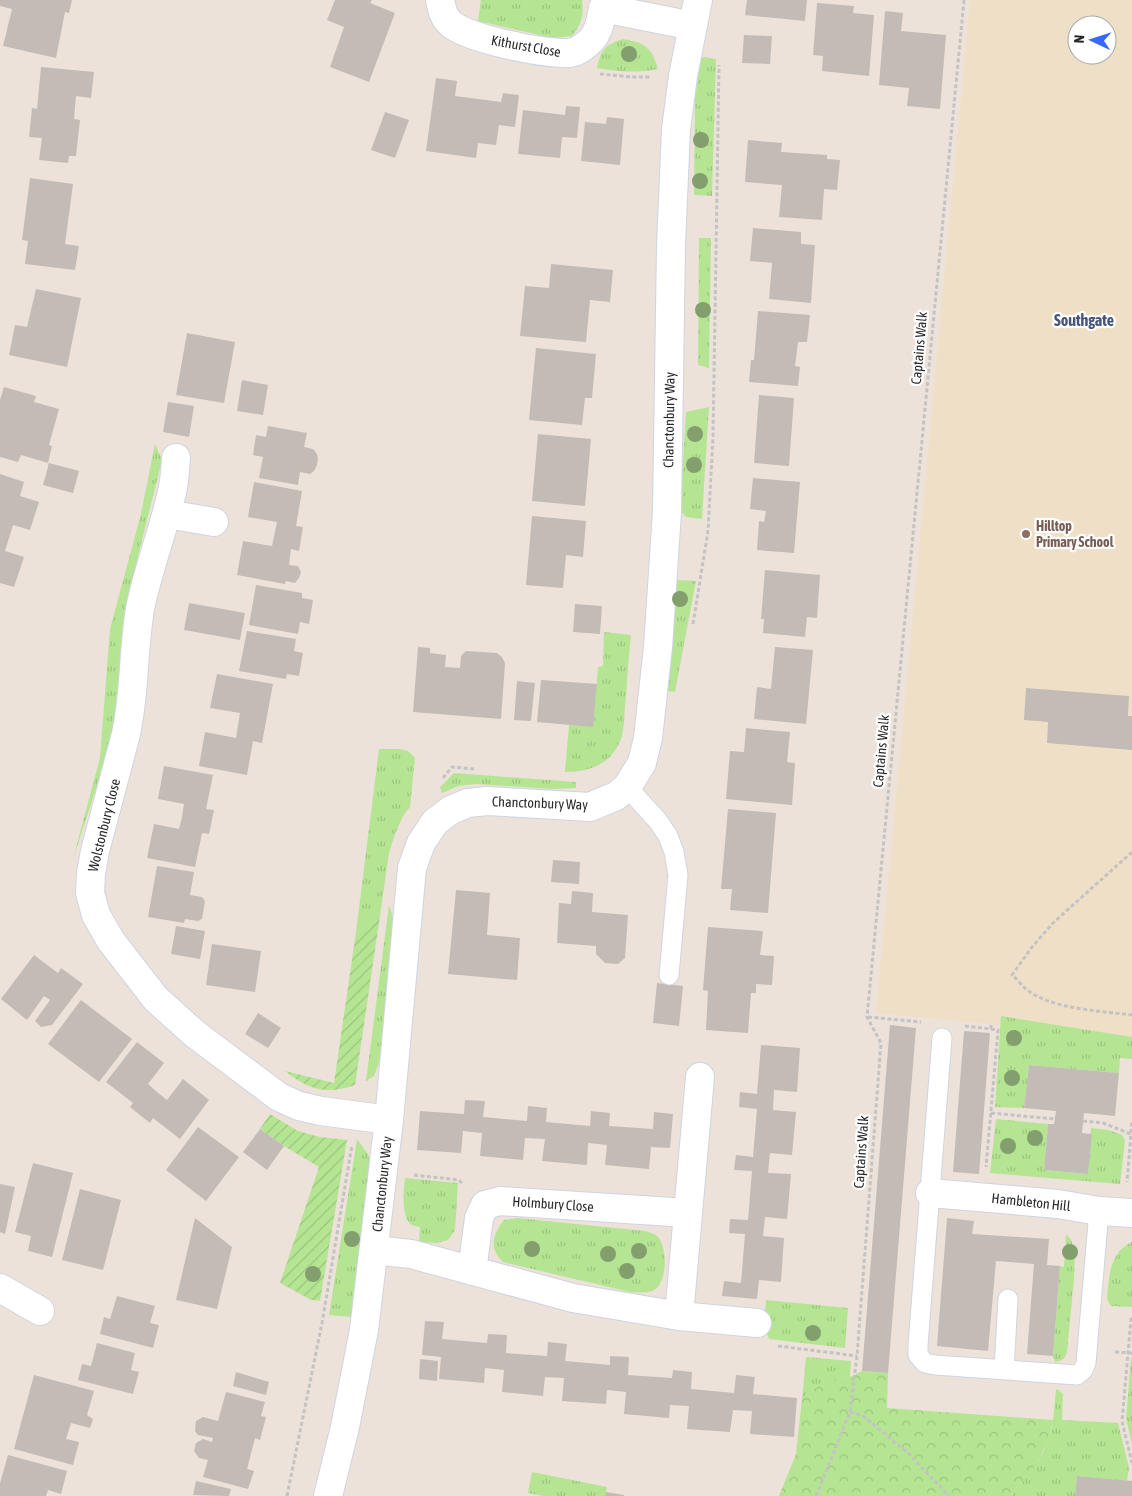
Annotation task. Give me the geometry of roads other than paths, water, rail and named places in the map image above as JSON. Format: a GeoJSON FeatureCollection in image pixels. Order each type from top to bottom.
{"type":"FeatureCollection","features":[{"type":"Feature","properties":{"kind":"street","name":"Kithurst Close"},"geometry":{"type":"LineString","coordinates":[[440,0],[442,13],[450,23],[464,32],[513,46],[562,54],[576,52],[593,39],[599,29],[602,4],[696,13]]}},
{"type":"Feature","properties":{"kind":"street","name":"Chanctonbury Way"},"geometry":{"type":"LineString","coordinates":[[328,1496],[345,1428],[364,1330],[389,1120],[412,868],[421,843],[435,822],[451,810],[468,803],[488,801],[590,807],[616,796],[628,787],[642,762],[648,738],[658,637],[667,512],[670,245],[676,129],[683,76],[696,13]]}},
{"type":"Feature","properties":{"kind":"street","name":"Wolstonbury Close"},"geometry":{"type":"LineString","coordinates":[[176,458],[173,490],[140,609],[130,717],[92,865],[90,893],[96,915],[111,941],[156,999],[195,1034],[279,1096],[299,1106],[313,1110],[389,1120]]}},
{"type":"Feature","properties":{"kind":"street"},"geometry":{"type":"LineString","coordinates":[[167,514],[214,522]]}},
{"type":"Feature","properties":{"kind":"street"},"geometry":{"type":"LineString","coordinates":[[679,1316],[700,1077]]}},
{"type":"Feature","properties":{"kind":"street","name":"Hambleton Hill"},"geometry":{"type":"LineString","coordinates":[[930,1193],[1058,1204],[1119,1212]]}},
{"type":"Feature","properties":{"kind":"street","name":"Holmbury Close"},"geometry":{"type":"LineString","coordinates":[[472,1271],[479,1218],[485,1205],[500,1201],[688,1213]]}},
{"type":"Feature","properties":{"kind":"street"},"geometry":{"type":"LineString","coordinates":[[374,1250],[411,1254],[573,1298],[679,1316],[757,1324]]}},
{"type":"Feature","properties":{"kind":"street"},"geometry":{"type":"LineString","coordinates":[[3,1299],[40,1311]]}},
{"type":"Feature","properties":{"kind":"lane"},"geometry":{"type":"LineString","coordinates":[[628,787],[658,821],[668,836],[674,852],[678,875],[669,975]]}},
{"type":"Feature","properties":{"kind":"lane"},"geometry":{"type":"LineString","coordinates":[[942,1038],[918,1345],[918,1355],[925,1363],[1068,1376],[1077,1375],[1083,1370],[1086,1363],[1119,1212]]}},
{"type":"Feature","properties":{"kind":"lane"},"geometry":{"type":"LineString","coordinates":[[1004,1370],[1008,1300]]}},
{"type":"Feature","properties":{"kind":"place","name":"Hilltop Primary School"},"geometry":{"type":"Point","coordinates":[1026,534]}},
{"type":"Feature","properties":{"kind":"district","name":"Southgate"},"geometry":{"type":"Point","coordinates":[1084,320]}}]}
